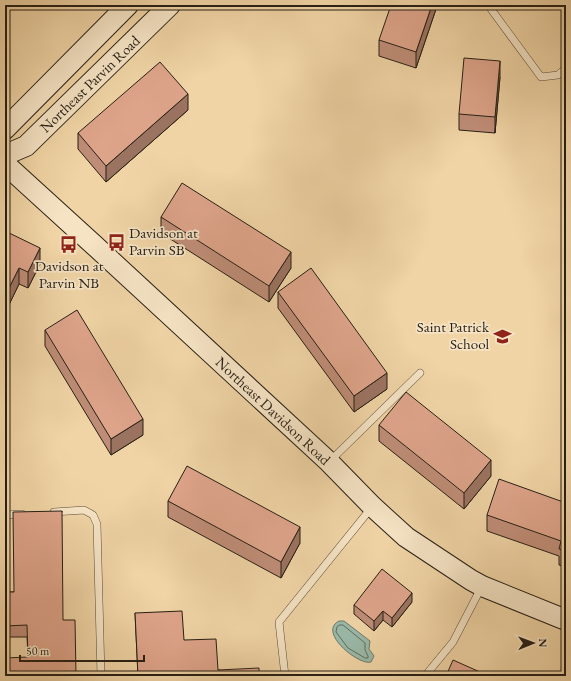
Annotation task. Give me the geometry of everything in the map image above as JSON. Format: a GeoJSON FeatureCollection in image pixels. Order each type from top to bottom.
{"type":"FeatureCollection","features":[{"type":"Feature","properties":{"kind":"street","name":"Northeast Parvin Road"},"geometry":{"type":"LineString","coordinates":[[5,129],[128,5]]}},
{"type":"Feature","properties":{"kind":"street","name":"Northeast Parvin Road"},"geometry":{"type":"LineString","coordinates":[[5,155],[26,146],[170,5]]}},
{"type":"Feature","properties":{"kind":"street","name":"Northeast Davidson Road"},"geometry":{"type":"LineString","coordinates":[[5,164],[329,462],[372,506],[406,537],[482,586],[566,620]]}},
{"type":"Feature","properties":{"kind":"lane"},"geometry":{"type":"LineString","coordinates":[[488,5],[541,77],[558,75],[566,68]]}},
{"type":"Feature","properties":{"kind":"lane"},"geometry":{"type":"LineString","coordinates":[[329,462],[420,373]]}},
{"type":"Feature","properties":{"kind":"lane"},"geometry":{"type":"LineString","coordinates":[[285,676],[279,622],[372,506]]}},
{"type":"Feature","properties":{"kind":"lane"},"geometry":{"type":"LineString","coordinates":[[45,512],[84,510],[93,515],[97,524],[101,676]]}},
{"type":"Feature","properties":{"kind":"lane"},"geometry":{"type":"LineString","coordinates":[[5,515],[29,513]]}},
{"type":"Feature","properties":{"kind":"lane"},"geometry":{"type":"LineString","coordinates":[[425,676],[453,642],[482,586]]}},
{"type":"Feature","properties":{"kind":"water"},"geometry":{"type":"Polygon","coordinates":[[[339,621],[344,621],[370,641],[369,649],[374,656],[371,662],[365,662],[350,654],[336,640],[333,633],[334,626],[339,621]]]}},
{"type":"Feature","properties":{"kind":"building"},"geometry":{"type":"Polygon","coordinates":[[[391,5],[432,5],[416,52],[379,40],[391,5]]]}},
{"type":"Feature","properties":{"kind":"building"},"geometry":{"type":"Polygon","coordinates":[[[464,58],[500,61],[495,117],[459,114],[464,58]]]}},
{"type":"Feature","properties":{"kind":"building"},"geometry":{"type":"Polygon","coordinates":[[[160,62],[188,94],[106,166],[78,133],[160,62]]]}},
{"type":"Feature","properties":{"kind":"building"},"geometry":{"type":"Polygon","coordinates":[[[182,183],[291,252],[269,286],[161,217],[182,183]]]}},
{"type":"Feature","properties":{"kind":"building"},"geometry":{"type":"Polygon","coordinates":[[[5,231],[40,248],[28,272],[19,268],[5,296],[5,231]]]}},
{"type":"Feature","properties":{"kind":"building"},"geometry":{"type":"Polygon","coordinates":[[[311,268],[387,373],[354,396],[278,292],[311,268]]]}},
{"type":"Feature","properties":{"kind":"building"},"geometry":{"type":"Polygon","coordinates":[[[77,310],[143,419],[111,439],[45,330],[77,310]]]}},
{"type":"Feature","properties":{"kind":"building"},"geometry":{"type":"Polygon","coordinates":[[[406,392],[491,460],[464,493],[379,425],[406,392]]]}},
{"type":"Feature","properties":{"kind":"building"},"geometry":{"type":"Polygon","coordinates":[[[187,466],[300,527],[281,562],[168,501],[187,466]]]}},
{"type":"Feature","properties":{"kind":"building"},"geometry":{"type":"Polygon","coordinates":[[[499,479],[566,503],[566,551],[559,549],[561,541],[487,515],[499,479]]]}},
{"type":"Feature","properties":{"kind":"building"},"geometry":{"type":"Polygon","coordinates":[[[62,511],[63,620],[75,620],[76,676],[5,676],[5,658],[28,657],[27,625],[5,626],[5,592],[14,592],[13,512],[62,511]]]}},
{"type":"Feature","properties":{"kind":"building"},"geometry":{"type":"Polygon","coordinates":[[[382,569],[412,593],[392,618],[383,611],[374,621],[354,605],[382,569]]]}},
{"type":"Feature","properties":{"kind":"building"},"geometry":{"type":"Polygon","coordinates":[[[182,611],[184,640],[216,639],[218,670],[259,668],[259,676],[138,676],[135,613],[182,611]]]}},
{"type":"Feature","properties":{"kind":"building"},"geometry":{"type":"Polygon","coordinates":[[[453,660],[489,676],[446,676],[453,660]]]}},
{"type":"Feature","properties":{"kind":"place","name":"Davidson at Parvin SB"},"geometry":{"type":"Point","coordinates":[116,242]}},
{"type":"Feature","properties":{"kind":"place","name":"Davidson at Parvin NB"},"geometry":{"type":"Point","coordinates":[69,245]}},
{"type":"Feature","properties":{"kind":"place","name":"Saint Patrick School"},"geometry":{"type":"Point","coordinates":[502,336]}}]}
